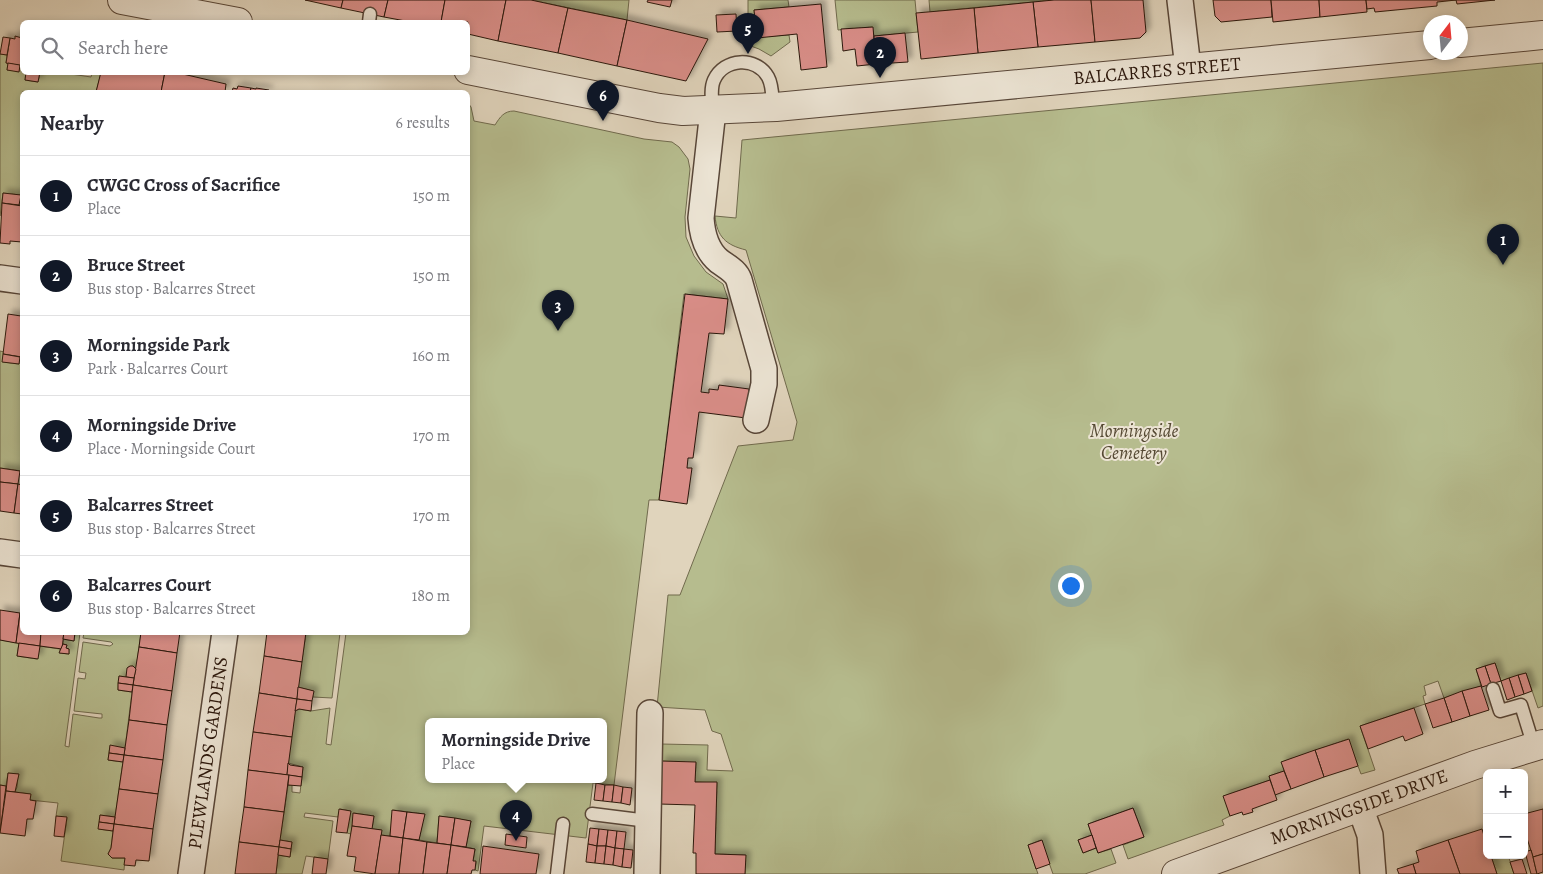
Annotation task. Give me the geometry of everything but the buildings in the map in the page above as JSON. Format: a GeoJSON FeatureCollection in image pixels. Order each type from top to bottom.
{"type":"FeatureCollection","features":[{"type":"Feature","properties":{"kind":"street"},"geometry":{"type":"LineString","coordinates":[[122,0],[227,20]]}},
{"type":"Feature","properties":{"kind":"street"},"geometry":{"type":"LineString","coordinates":[[1180,0],[1188,68]]}},
{"type":"Feature","properties":{"kind":"street"},"geometry":{"type":"LineString","coordinates":[[1468,41],[1543,35]]}},
{"type":"Feature","properties":{"kind":"street","name":"BALCARRES STREET"},"geometry":{"type":"LineString","coordinates":[[470,70],[659,108],[683,111],[773,107],[1423,46]]}},
{"type":"Feature","properties":{"kind":"street"},"geometry":{"type":"LineString","coordinates":[[713,110],[701,218],[702,233],[708,248],[740,280],[764,370],[764,384],[756,420]]}},
{"type":"Feature","properties":{"kind":"street"},"geometry":{"type":"LineString","coordinates":[[0,278],[20,281]]}},
{"type":"Feature","properties":{"kind":"street"},"geometry":{"type":"LineString","coordinates":[[0,552],[20,555]]}},
{"type":"Feature","properties":{"kind":"street","name":"PLEWLANDS GARDENS"},"geometry":{"type":"LineString","coordinates":[[192,874],[224,635]]}},
{"type":"Feature","properties":{"kind":"street"},"geometry":{"type":"LineString","coordinates":[[647,874],[650,713]]}},
{"type":"Feature","properties":{"kind":"street","name":"MORNINGSIDE DRIVE"},"geometry":{"type":"LineString","coordinates":[[1176,874],[1475,765],[1538,746]]}},
{"type":"Feature","properties":{"kind":"street"},"geometry":{"type":"LineString","coordinates":[[1360,807],[1370,835],[1373,874]]}},
{"type":"Feature","properties":{"kind":"lane"},"geometry":{"type":"LineString","coordinates":[[713,110],[712,89],[715,78],[728,66],[739,62],[750,63],[765,73],[770,84],[773,107]]}},
{"type":"Feature","properties":{"kind":"lane"},"geometry":{"type":"LineString","coordinates":[[1493,689],[1500,711],[1521,704],[1538,746]]}},
{"type":"Feature","properties":{"kind":"lane"},"geometry":{"type":"LineString","coordinates":[[592,814],[648,821]]}},
{"type":"Feature","properties":{"kind":"lane"},"geometry":{"type":"LineString","coordinates":[[558,874],[562,824]]}},
{"type":"Feature","properties":{"kind":"green space"},"geometry":{"type":"Polygon","coordinates":[[[531,0],[629,0],[627,20],[531,0]]]}},
{"type":"Feature","properties":{"kind":"green space"},"geometry":{"type":"Polygon","coordinates":[[[748,0],[788,0],[789,7],[754,10],[757,37],[789,35],[790,42],[771,56],[748,45],[748,0]]]}},
{"type":"Feature","properties":{"kind":"green space"},"geometry":{"type":"Polygon","coordinates":[[[835,0],[915,0],[918,32],[874,36],[872,27],[838,30],[835,0]]]}},
{"type":"Feature","properties":{"kind":"green space"},"geometry":{"type":"Polygon","coordinates":[[[929,0],[1054,0],[930,12],[929,0]]]}},
{"type":"Feature","properties":{"kind":"green space"},"geometry":{"type":"Polygon","coordinates":[[[0,54],[7,55],[7,70],[19,71],[20,65],[20,75],[26,75],[25,80],[38,82],[40,75],[91,77],[92,75],[100,75],[97,90],[20,90],[20,195],[3,193],[0,216],[0,54]]]}},
{"type":"Feature","properties":{"kind":"green space","name":"Morningside Cemetery"},"geometry":{"type":"Polygon","coordinates":[[[1543,63],[1543,706],[1538,708],[1526,673],[1501,681],[1495,663],[1476,669],[1481,686],[1444,698],[1438,681],[1424,686],[1426,695],[1423,696],[1425,704],[1360,726],[1375,770],[1361,774],[1348,739],[1282,762],[1284,771],[1269,776],[1270,780],[1224,796],[1230,816],[1222,820],[1224,825],[1128,859],[1123,845],[1144,837],[1133,808],[1088,824],[1092,835],[1078,840],[1083,853],[1096,848],[1098,853],[1111,849],[1116,863],[1085,874],[1053,874],[1041,840],[1028,845],[1038,874],[745,874],[745,855],[715,854],[717,783],[695,782],[696,763],[661,761],[661,744],[708,745],[707,770],[733,771],[721,734],[712,731],[705,710],[657,707],[668,595],[680,595],[738,446],[793,440],[797,422],[746,250],[728,243],[720,235],[716,223],[715,216],[736,218],[742,140],[1543,63]]]}},
{"type":"Feature","properties":{"kind":"green space"},"geometry":{"type":"Polygon","coordinates":[[[470,106],[474,121],[495,125],[503,115],[514,111],[644,139],[672,142],[679,147],[688,159],[690,169],[685,217],[686,237],[694,256],[706,272],[723,284],[728,299],[684,294],[659,500],[649,500],[614,785],[593,783],[586,838],[484,826],[478,871],[475,870],[476,862],[473,861],[475,849],[466,847],[471,821],[439,816],[437,843],[419,840],[424,814],[393,810],[390,836],[381,835],[381,830],[372,829],[374,816],[354,813],[351,834],[347,833],[350,811],[340,809],[338,817],[305,813],[304,817],[333,821],[328,859],[306,856],[302,874],[276,874],[278,855],[290,857],[292,842],[280,840],[288,785],[292,785],[292,792],[300,793],[303,767],[288,763],[295,711],[299,709],[311,711],[330,708],[326,744],[331,745],[346,635],[470,635],[470,106]]]}},
{"type":"Feature","properties":{"kind":"green space"},"geometry":{"type":"Polygon","coordinates":[[[0,351],[4,352],[3,362],[19,364],[20,357],[20,471],[0,468],[0,351]]]}},
{"type":"Feature","properties":{"kind":"green space"},"geometry":{"type":"Polygon","coordinates":[[[75,635],[80,635],[65,746],[69,747],[73,714],[102,718],[102,714],[74,711],[78,678],[85,679],[86,673],[79,672],[83,642],[110,646],[113,644],[111,642],[83,638],[84,635],[141,635],[136,669],[133,666],[128,667],[126,677],[119,676],[118,690],[132,692],[125,748],[110,746],[108,760],[123,762],[115,817],[100,815],[99,829],[113,831],[111,848],[108,854],[112,858],[125,858],[124,870],[61,861],[67,818],[56,816],[58,803],[30,800],[30,794],[15,792],[18,774],[8,773],[6,786],[0,785],[0,640],[19,643],[17,656],[37,659],[40,646],[60,649],[60,653],[69,654],[69,649],[66,648],[67,645],[63,644],[63,639],[74,641],[75,635]]]}},
{"type":"Feature","properties":{"kind":"green space"},"geometry":{"type":"Polygon","coordinates":[[[306,635],[340,635],[332,698],[313,697],[313,691],[298,687],[306,635]]]}},
{"type":"Feature","properties":{"kind":"green space"},"geometry":{"type":"Polygon","coordinates":[[[1492,859],[1509,859],[1514,874],[1497,874],[1492,859]]]}},
{"type":"Feature","properties":{"kind":"place","name":"Balcarres Street"},"geometry":{"type":"Point","coordinates":[748,54]}},
{"type":"Feature","properties":{"kind":"place","name":"Bruce Street"},"geometry":{"type":"Point","coordinates":[880,78]}},
{"type":"Feature","properties":{"kind":"place","name":"Balcarres Court"},"geometry":{"type":"Point","coordinates":[603,121]}},
{"type":"Feature","properties":{"kind":"place","name":"CWGC Cross of Sacrifice"},"geometry":{"type":"Point","coordinates":[1503,265]}},
{"type":"Feature","properties":{"kind":"place","name":"Morningside Park"},"geometry":{"type":"Point","coordinates":[558,331]}},
{"type":"Feature","properties":{"kind":"place","name":"Morningside Drive"},"geometry":{"type":"Point","coordinates":[516,841]}}]}
